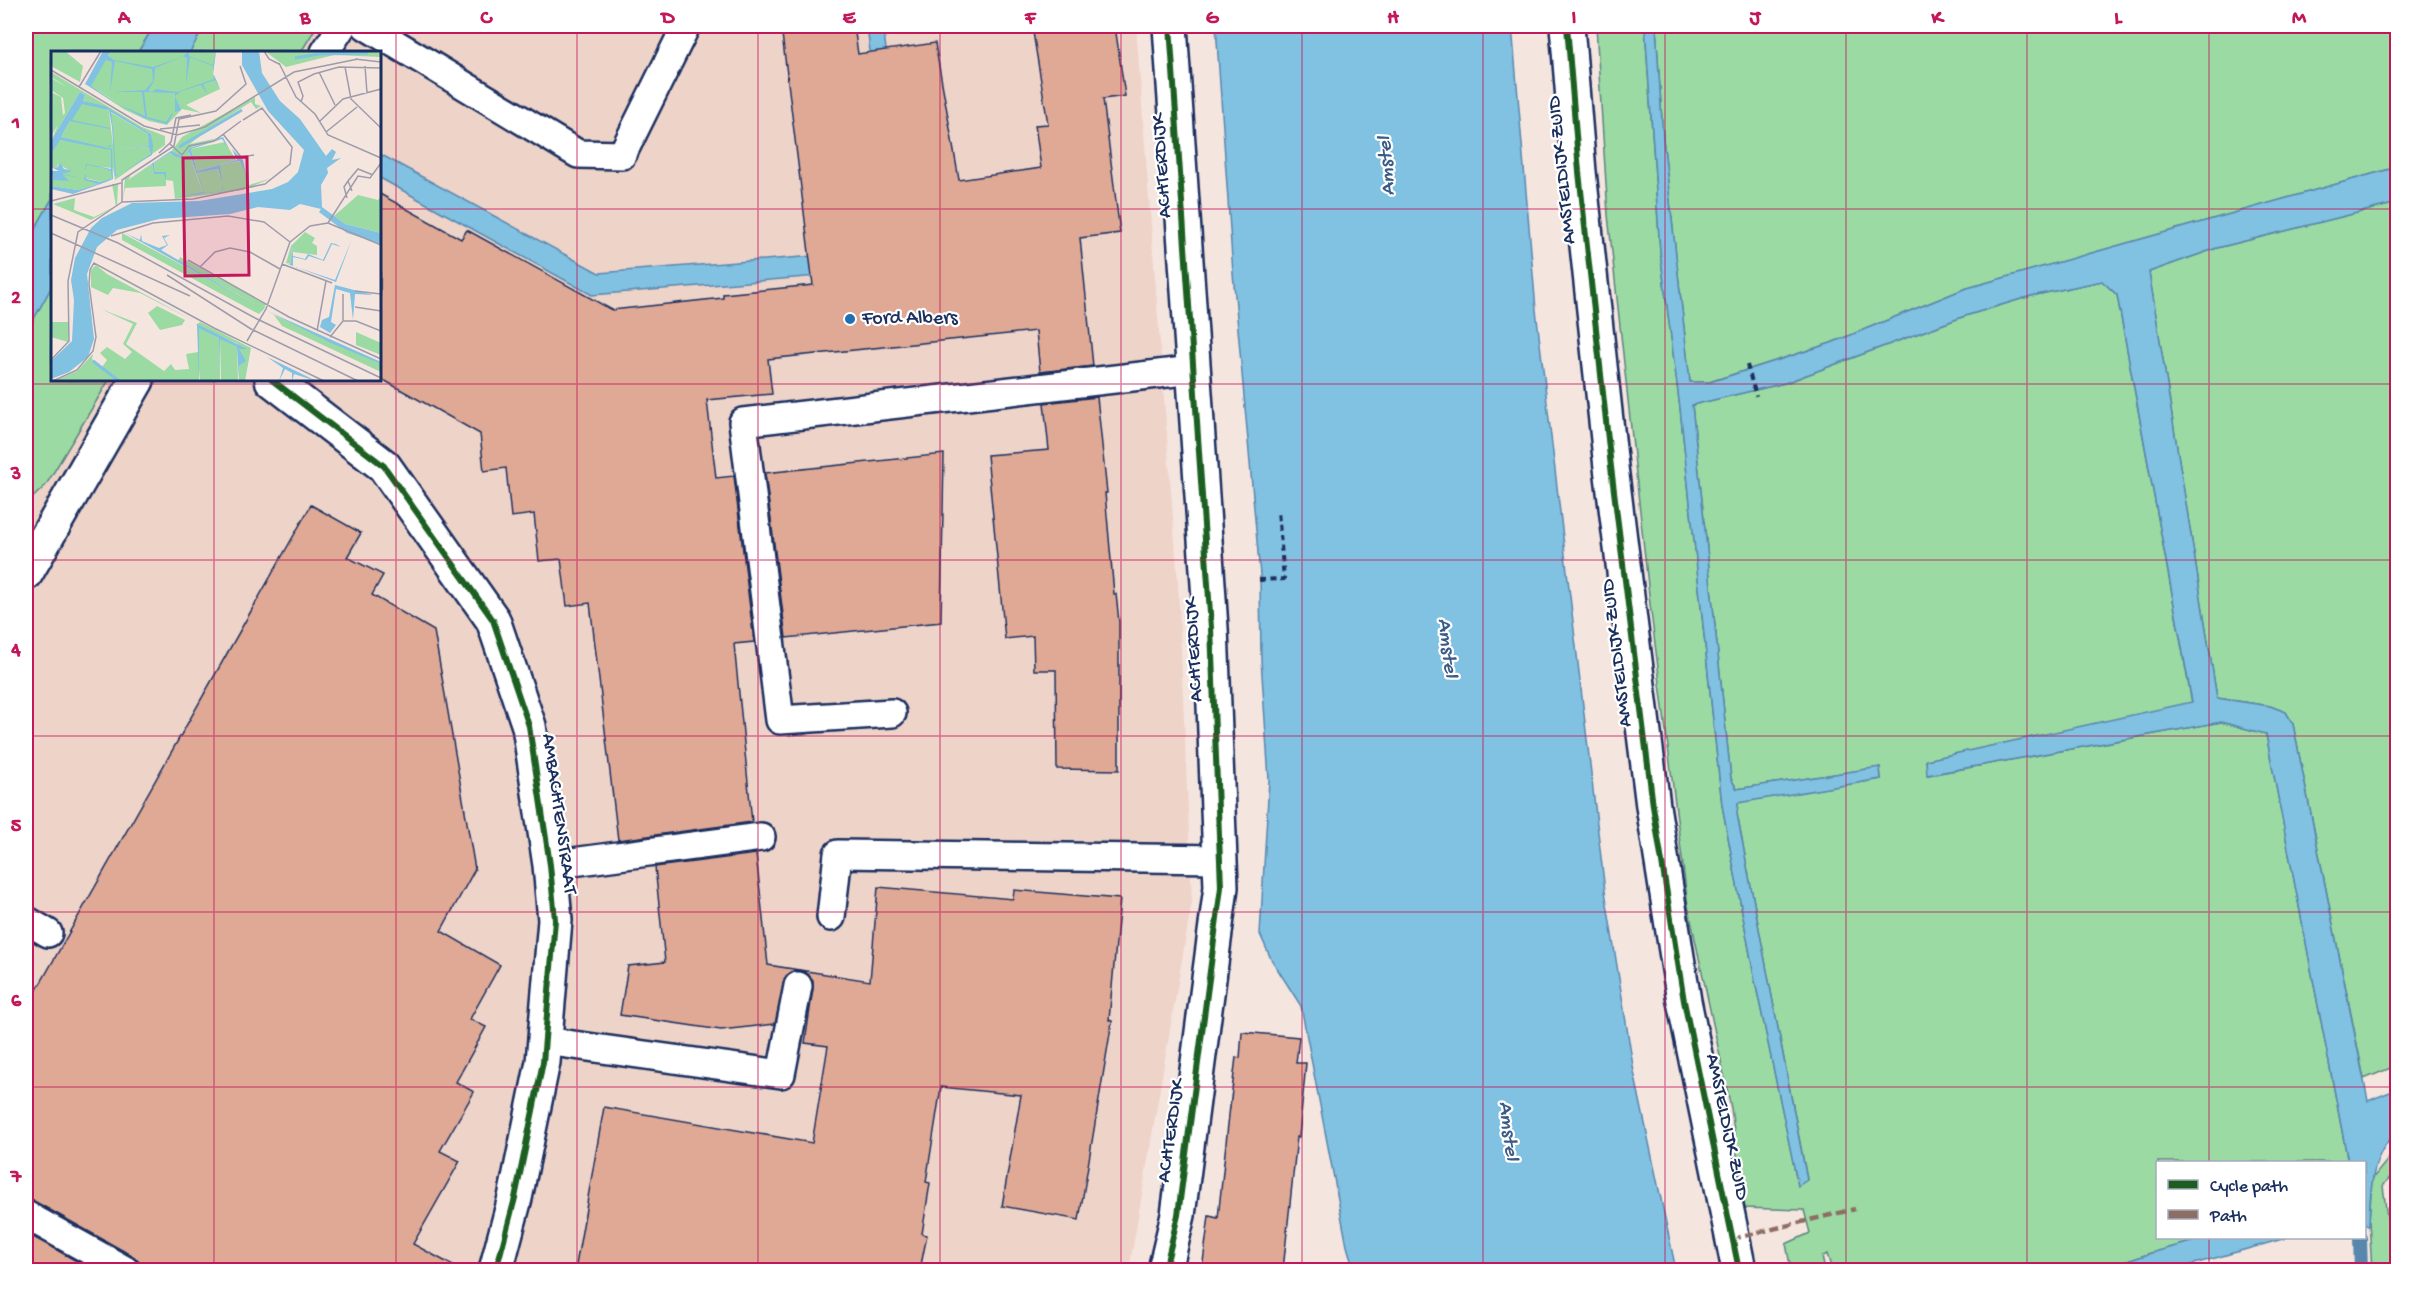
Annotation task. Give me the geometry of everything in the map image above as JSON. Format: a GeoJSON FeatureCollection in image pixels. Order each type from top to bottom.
{"type":"FeatureCollection","features":[{"type":"Feature","properties":{"kind":"street","name":"ACHTERDIJK"},"geometry":{"type":"LineString","coordinates":[[1165,1270],[1178,1215],[1221,887],[1211,628],[1170,26]]}},
{"type":"Feature","properties":{"kind":"street","name":"AMSTELDIJK ZUID"},"geometry":{"type":"LineString","coordinates":[[1567,26],[1594,314],[1653,806],[1684,1001],[1739,1270]]}},
{"type":"Feature","properties":{"kind":"street"},"geometry":{"type":"LineString","coordinates":[[26,573],[136,381]]}},
{"type":"Feature","properties":{"kind":"street","name":"AMBACHTENSTRAAT"},"geometry":{"type":"LineString","coordinates":[[273,381],[384,466],[493,620],[529,726],[550,865],[555,920],[543,1062],[515,1198],[496,1270]]}},
{"type":"Feature","properties":{"kind":"lane"},"geometry":{"type":"LineString","coordinates":[[326,51],[342,26]]}},
{"type":"Feature","properties":{"kind":"lane"},"geometry":{"type":"LineString","coordinates":[[366,26],[578,154],[622,155],[686,26]]}},
{"type":"Feature","properties":{"kind":"lane"},"geometry":{"type":"LineString","coordinates":[[892,713],[780,720],[743,422],[1193,370]]}},
{"type":"Feature","properties":{"kind":"lane"},"geometry":{"type":"LineString","coordinates":[[550,865],[761,837]]}},
{"type":"Feature","properties":{"kind":"lane"},"geometry":{"type":"LineString","coordinates":[[831,917],[838,854],[1220,859]]}},
{"type":"Feature","properties":{"kind":"lane"},"geometry":{"type":"LineString","coordinates":[[545,1041],[781,1074],[798,986]]}},
{"type":"Feature","properties":{"kind":"lane"},"geometry":{"type":"LineString","coordinates":[[26,1215],[125,1270]]}},
{"type":"Feature","properties":{"kind":"path"},"geometry":{"type":"LineString","coordinates":[[1748,365],[1756,396]]}},
{"type":"Feature","properties":{"kind":"path"},"geometry":{"type":"LineString","coordinates":[[1259,580],[1284,579],[1278,510]]}},
{"type":"Feature","properties":{"kind":"shaded area"},"geometry":{"type":"Polygon","coordinates":[[[246,26],[1136,26],[1178,583],[1192,901],[1129,1270],[26,1270],[26,496],[80,381],[381,381],[381,51],[234,51],[246,26]]]}},
{"type":"Feature","properties":{"kind":"green space"},"geometry":{"type":"Polygon","coordinates":[[[26,26],[154,26],[139,51],[51,51],[51,201],[26,245],[26,26]]]}},
{"type":"Feature","properties":{"kind":"green space"},"geometry":{"type":"Polygon","coordinates":[[[204,26],[317,26],[302,51],[190,51],[204,26]]]}},
{"type":"Feature","properties":{"kind":"green space"},"geometry":{"type":"Polygon","coordinates":[[[1596,26],[1645,26],[1660,251],[1680,408],[1722,805],[1756,986],[1798,1185],[1807,1179],[1737,814],[1738,802],[1881,779],[1880,767],[1737,789],[1731,779],[1692,405],[1785,383],[1965,316],[2031,296],[2102,281],[2117,295],[2192,703],[1926,760],[1928,775],[2221,722],[2266,734],[2348,1161],[2156,1161],[2156,1239],[2202,1239],[2102,1270],[1832,1270],[1827,1254],[1822,1257],[1825,1270],[1791,1270],[1786,1244],[1810,1233],[1804,1210],[1744,1208],[1731,1108],[1688,906],[1650,604],[1608,215],[1596,26]]]}},
{"type":"Feature","properties":{"kind":"green space"},"geometry":{"type":"Polygon","coordinates":[[[1656,26],[2397,26],[2397,167],[1964,289],[1831,343],[1709,382],[1690,382],[1663,138],[1656,26]]]}},
{"type":"Feature","properties":{"kind":"green space"},"geometry":{"type":"Polygon","coordinates":[[[2397,203],[2398,1065],[2364,1079],[2293,724],[2286,712],[2270,706],[2217,698],[2149,272],[2217,248],[2397,203]]]}},
{"type":"Feature","properties":{"kind":"green space"},"geometry":{"type":"Polygon","coordinates":[[[51,288],[51,381],[108,381],[46,485],[26,504],[26,333],[51,288]]]}},
{"type":"Feature","properties":{"kind":"green space"},"geometry":{"type":"Polygon","coordinates":[[[2397,1148],[2397,1169],[2383,1186],[2394,1270],[2372,1270],[2369,1222],[2372,1179],[2397,1148]]]}},
{"type":"Feature","properties":{"kind":"water"},"geometry":{"type":"Polygon","coordinates":[[[154,26],[204,26],[191,51],[139,51],[154,26]]]}},
{"type":"Feature","properties":{"kind":"water"},"geometry":{"type":"Polygon","coordinates":[[[867,26],[883,26],[914,268],[592,295],[381,179],[381,155],[599,273],[889,250],[893,244],[867,26]]]}},
{"type":"Feature","properties":{"kind":"water","name":"Amstel"},"geometry":{"type":"Polygon","coordinates":[[[1216,26],[1512,26],[1536,310],[1605,891],[1634,1072],[1676,1270],[1354,1270],[1347,1246],[1301,1006],[1271,959],[1260,934],[1269,780],[1261,660],[1260,575],[1233,273],[1216,26]]]}},
{"type":"Feature","properties":{"kind":"water"},"geometry":{"type":"Polygon","coordinates":[[[1645,26],[1656,26],[1663,138],[1690,382],[1710,382],[1831,343],[1964,289],[2397,167],[2397,203],[2217,248],[2149,272],[2217,698],[2270,706],[2286,712],[2293,724],[2368,1101],[2397,1089],[2397,1133],[2381,1152],[2373,1175],[2369,1226],[2366,1225],[2366,1161],[2348,1161],[2266,734],[2221,722],[1927,775],[1926,760],[2192,702],[2117,295],[2102,281],[2031,296],[1965,316],[1785,383],[1692,405],[1731,779],[1737,789],[1880,767],[1881,779],[1738,803],[1737,814],[1807,1180],[1798,1186],[1756,986],[1722,805],[1680,408],[1660,251],[1645,26]]]}},
{"type":"Feature","properties":{"kind":"water"},"geometry":{"type":"Polygon","coordinates":[[[51,201],[51,288],[26,333],[26,245],[51,201]]]}},
{"type":"Feature","properties":{"kind":"water"},"geometry":{"type":"Polygon","coordinates":[[[2202,1239],[2282,1239],[2173,1270],[2102,1270],[2202,1239]]]}},
{"type":"Feature","properties":{"kind":"building"},"geometry":{"type":"Polygon","coordinates":[[[781,26],[854,26],[858,54],[935,43],[959,180],[1041,168],[1035,125],[1048,124],[1032,26],[1115,26],[1125,96],[1103,99],[1120,233],[1080,238],[1093,366],[1040,372],[1036,331],[768,359],[772,394],[707,400],[716,478],[734,476],[754,642],[734,644],[752,822],[618,840],[590,603],[567,606],[561,559],[539,561],[534,514],[511,517],[506,468],[484,471],[480,434],[381,379],[381,195],[461,239],[467,230],[612,310],[723,298],[723,294],[813,285],[781,26]]]}},
{"type":"Feature","properties":{"kind":"building"},"geometry":{"type":"Polygon","coordinates":[[[1097,397],[1114,594],[1116,594],[1119,622],[1119,770],[1057,769],[1056,670],[1034,670],[1033,636],[1005,639],[987,455],[1049,450],[1044,403],[1097,397]]]}},
{"type":"Feature","properties":{"kind":"building"},"geometry":{"type":"Polygon","coordinates":[[[944,454],[941,622],[786,638],[765,473],[944,454]]]}},
{"type":"Feature","properties":{"kind":"building"},"geometry":{"type":"Polygon","coordinates":[[[311,505],[361,533],[347,557],[383,575],[372,595],[434,631],[475,869],[441,931],[500,965],[470,1019],[486,1027],[456,1082],[474,1092],[440,1151],[460,1161],[413,1244],[461,1270],[141,1270],[139,1262],[133,1256],[34,1201],[26,1199],[26,1009],[311,505]]]}},
{"type":"Feature","properties":{"kind":"building"},"geometry":{"type":"Polygon","coordinates":[[[756,854],[768,965],[800,970],[793,971],[786,976],[775,1024],[721,1030],[620,1015],[628,966],[665,962],[655,867],[756,854]]]}},
{"type":"Feature","properties":{"kind":"building"},"geometry":{"type":"Polygon","coordinates":[[[878,887],[1013,899],[1014,890],[1120,899],[1109,1020],[1112,1021],[1079,1220],[1002,1206],[1021,1095],[941,1087],[926,1182],[930,1183],[922,1234],[927,1235],[920,1270],[607,1270],[576,1265],[604,1107],[812,1143],[828,1046],[805,1043],[813,980],[800,970],[870,981],[878,887]]]}},
{"type":"Feature","properties":{"kind":"building"},"geometry":{"type":"Polygon","coordinates":[[[1242,1032],[1299,1037],[1296,1063],[1306,1063],[1283,1270],[1202,1270],[1209,1216],[1218,1218],[1236,1057],[1240,1058],[1242,1032]]]}},
{"type":"Feature","properties":{"kind":"building"},"geometry":{"type":"Polygon","coordinates":[[[26,1233],[93,1270],[26,1270],[26,1233]]]}},
{"type":"Feature","properties":{"kind":"waterway"},"geometry":{"type":"LineString","coordinates":[[2360,1239],[2361,1270]]}},
{"type":"Feature","properties":{"kind":"marked path"},"geometry":{"type":"LineString","coordinates":[[1732,1239],[1855,1209]]}},
{"type":"Feature","properties":{"kind":"cycle path"},"geometry":{"type":"LineString","coordinates":[[1165,1270],[1178,1215],[1221,887],[1211,628],[1170,26]]}},
{"type":"Feature","properties":{"kind":"cycle path"},"geometry":{"type":"LineString","coordinates":[[1567,26],[1579,172],[1611,467],[1653,806],[1684,1001],[1739,1270]]}},
{"type":"Feature","properties":{"kind":"cycle path"},"geometry":{"type":"LineString","coordinates":[[273,381],[384,466],[493,620],[529,726],[550,865],[555,920],[543,1062],[515,1198],[496,1270]]}},
{"type":"Feature","properties":{"kind":"place","name":"Ford Albers"},"geometry":{"type":"Point","coordinates":[850,319]}}]}
